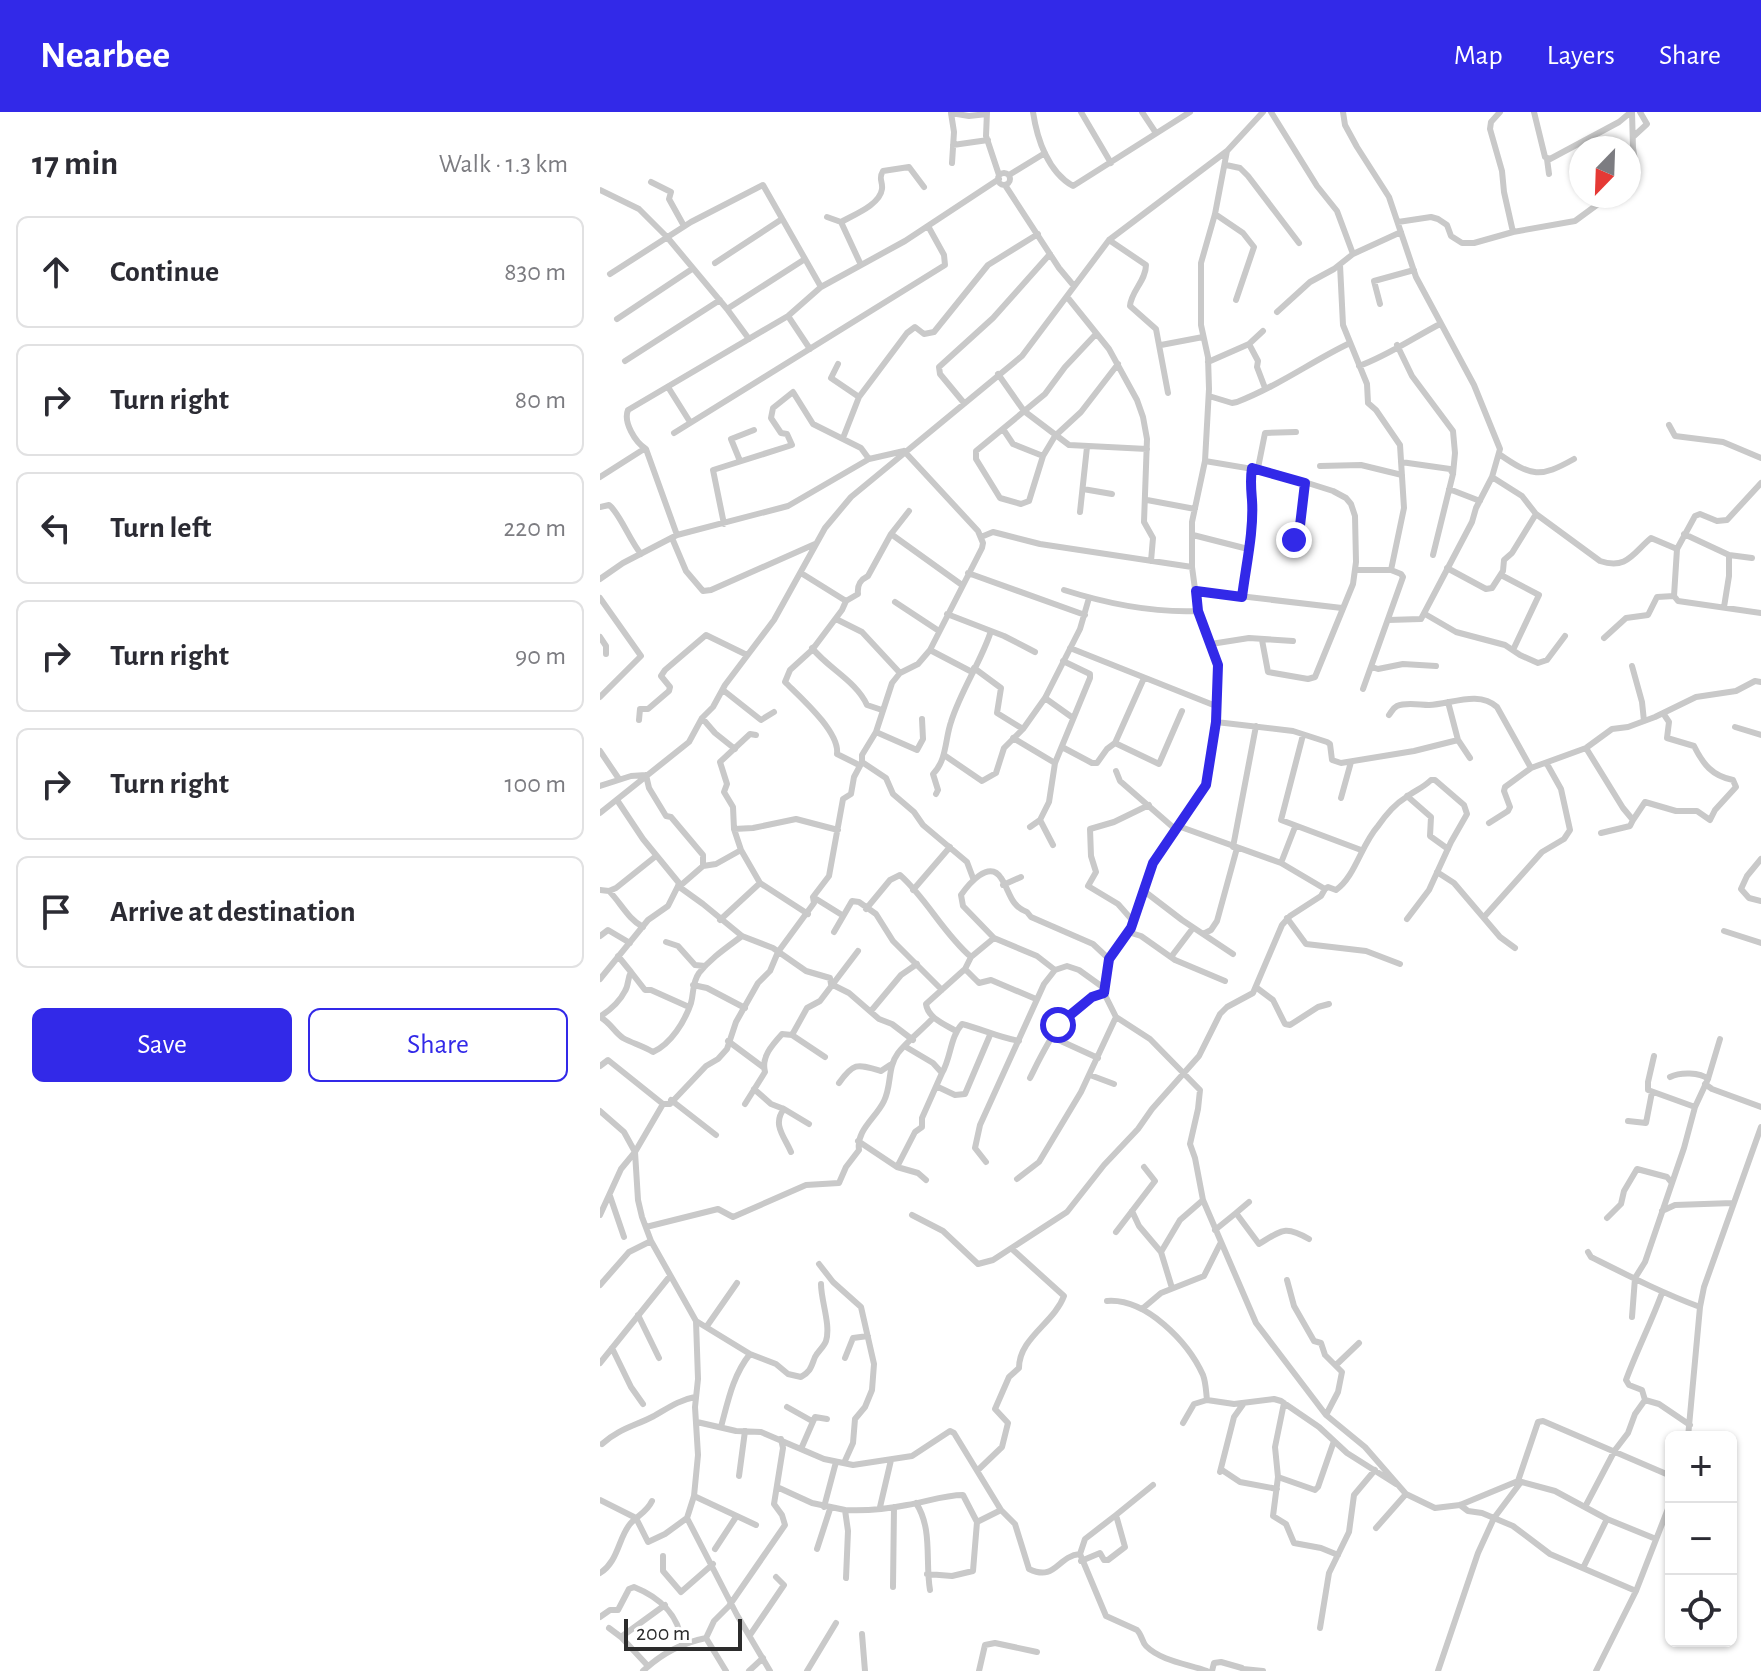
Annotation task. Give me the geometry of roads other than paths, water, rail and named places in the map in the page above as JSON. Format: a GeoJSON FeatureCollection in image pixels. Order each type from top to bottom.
{"type":"FeatureCollection","features":[{"type":"Feature","properties":{"kind":"street"},"geometry":{"type":"LineString","coordinates":[[1033,112],[1037,136],[1045,153],[1063,179],[1073,186],[1190,112]]}},
{"type":"Feature","properties":{"kind":"street"},"geometry":{"type":"LineString","coordinates":[[1081,112],[1111,163]]}},
{"type":"Feature","properties":{"kind":"street"},"geometry":{"type":"LineString","coordinates":[[1142,112],[1156,133]]}},
{"type":"Feature","properties":{"kind":"street"},"geometry":{"type":"LineString","coordinates":[[600,813],[689,742],[702,718],[774,620],[825,528],[851,497],[1030,348],[1109,240],[1227,151],[1263,112]]}},
{"type":"Feature","properties":{"kind":"street"},"geometry":{"type":"LineString","coordinates":[[1271,112],[1317,186],[1337,211],[1353,254]]}},
{"type":"Feature","properties":{"kind":"street"},"geometry":{"type":"LineString","coordinates":[[1343,112],[1351,136],[1389,197],[1414,270],[1474,385],[1495,433],[1499,454],[1472,522],[1425,614],[1419,621],[1388,620]]}},
{"type":"Feature","properties":{"kind":"street"},"geometry":{"type":"LineString","coordinates":[[1500,112],[1491,122],[1490,129],[1502,171],[1513,232]]}},
{"type":"Feature","properties":{"kind":"street"},"geometry":{"type":"LineString","coordinates":[[1534,112],[1549,174]]}},
{"type":"Feature","properties":{"kind":"street"},"geometry":{"type":"LineString","coordinates":[[1547,159],[1557,157],[1632,112]]}},
{"type":"Feature","properties":{"kind":"street"},"geometry":{"type":"LineString","coordinates":[[1632,112],[1634,136],[1647,124],[1640,112]]}},
{"type":"Feature","properties":{"kind":"street"},"geometry":{"type":"LineString","coordinates":[[952,163],[949,113],[969,116],[987,113],[988,140],[1003,178],[1050,254],[1074,286]]}},
{"type":"Feature","properties":{"kind":"street"},"geometry":{"type":"LineString","coordinates":[[953,145],[988,140]]}},
{"type":"Feature","properties":{"kind":"street"},"geometry":{"type":"LineString","coordinates":[[1104,991],[1109,959],[1128,932],[1153,863],[1204,789],[1216,722],[1218,665],[1198,611],[1192,567],[1195,509],[1205,461],[1209,396],[1208,362],[1203,337],[1201,263],[1215,214],[1227,151]]}},
{"type":"Feature","properties":{"kind":"street"},"geometry":{"type":"LineString","coordinates":[[815,544],[703,591],[686,571],[660,484],[644,449],[627,423],[626,415],[634,405],[788,316],[821,287],[928,226],[1045,153]]}},
{"type":"Feature","properties":{"kind":"street"},"geometry":{"type":"LineString","coordinates":[[1226,165],[1240,168],[1248,176],[1299,243]]}},
{"type":"Feature","properties":{"kind":"street"},"geometry":{"type":"LineString","coordinates":[[841,222],[878,198],[881,192],[879,177],[883,171],[909,167],[924,187]]}},
{"type":"Feature","properties":{"kind":"street"},"geometry":{"type":"LineString","coordinates":[[651,182],[671,192],[669,199],[684,226]]}},
{"type":"Feature","properties":{"kind":"street"},"geometry":{"type":"LineString","coordinates":[[610,274],[684,226],[759,185],[768,190],[821,287]]}},
{"type":"Feature","properties":{"kind":"street"},"geometry":{"type":"LineString","coordinates":[[600,190],[639,209],[667,237],[749,339]]}},
{"type":"Feature","properties":{"kind":"street"},"geometry":{"type":"LineString","coordinates":[[1398,222],[1431,217],[1438,219],[1447,225],[1451,236],[1462,243],[1487,241],[1513,232],[1575,221],[1594,208]]}},
{"type":"Feature","properties":{"kind":"street"},"geometry":{"type":"LineString","coordinates":[[1215,214],[1243,233],[1254,247],[1236,300]]}},
{"type":"Feature","properties":{"kind":"street"},"geometry":{"type":"LineString","coordinates":[[827,217],[841,222],[861,265]]}},
{"type":"Feature","properties":{"kind":"street"},"geometry":{"type":"LineString","coordinates":[[715,263],[782,219]]}},
{"type":"Feature","properties":{"kind":"street"},"geometry":{"type":"LineString","coordinates":[[674,433],[945,265],[944,255],[928,226]]}},
{"type":"Feature","properties":{"kind":"street"},"geometry":{"type":"LineString","coordinates":[[1277,312],[1310,282],[1338,269],[1353,254],[1401,232]]}},
{"type":"Feature","properties":{"kind":"street"},"geometry":{"type":"LineString","coordinates":[[843,438],[859,397],[907,333],[915,327],[924,334],[934,332],[988,265],[1038,234]]}},
{"type":"Feature","properties":{"kind":"street"},"geometry":{"type":"LineString","coordinates":[[1109,240],[1145,262],[1145,276],[1130,306],[1156,329],[1168,393]]}},
{"type":"Feature","properties":{"kind":"street"},"geometry":{"type":"LineString","coordinates":[[964,403],[940,374],[939,367],[993,318],[1050,254]]}},
{"type":"Feature","properties":{"kind":"street"},"geometry":{"type":"LineString","coordinates":[[727,309],[805,259]]}},
{"type":"Feature","properties":{"kind":"street"},"geometry":{"type":"LineString","coordinates":[[617,319],[692,269]]}},
{"type":"Feature","properties":{"kind":"street"},"geometry":{"type":"LineString","coordinates":[[1338,269],[1343,325],[1367,384],[1368,403],[1400,445],[1403,514],[1391,570]]}},
{"type":"Feature","properties":{"kind":"street"},"geometry":{"type":"LineString","coordinates":[[1380,304],[1372,283],[1374,281],[1414,270]]}},
{"type":"Feature","properties":{"kind":"street"},"geometry":{"type":"LineString","coordinates":[[1068,298],[1118,364],[1140,408],[1147,449],[1144,522],[1153,538],[1151,561]]}},
{"type":"Feature","properties":{"kind":"street"},"geometry":{"type":"LineString","coordinates":[[625,361],[720,300]]}},
{"type":"Feature","properties":{"kind":"street"},"geometry":{"type":"LineString","coordinates":[[788,316],[810,349]]}},
{"type":"Feature","properties":{"kind":"street"},"geometry":{"type":"LineString","coordinates":[[1359,366],[1440,324]]}},
{"type":"Feature","properties":{"kind":"street"},"geometry":{"type":"LineString","coordinates":[[1208,362],[1249,344],[1263,331]]}},
{"type":"Feature","properties":{"kind":"street"},"geometry":{"type":"LineString","coordinates":[[1096,334],[1045,394],[976,451],[976,459],[1000,498],[1021,504],[1029,501],[1043,456],[1055,436],[1081,412],[1118,364]]}},
{"type":"Feature","properties":{"kind":"street"},"geometry":{"type":"LineString","coordinates":[[1161,345],[1203,337]]}},
{"type":"Feature","properties":{"kind":"street"},"geometry":{"type":"LineString","coordinates":[[1209,396],[1232,403],[1246,399],[1350,343]]}},
{"type":"Feature","properties":{"kind":"street"},"geometry":{"type":"LineString","coordinates":[[1249,344],[1258,361],[1257,367],[1265,388]]}},
{"type":"Feature","properties":{"kind":"street"},"geometry":{"type":"LineString","coordinates":[[1397,345],[1412,376],[1453,431],[1449,489],[1433,555]]}},
{"type":"Feature","properties":{"kind":"street"},"geometry":{"type":"LineString","coordinates":[[838,364],[831,378],[859,397]]}},
{"type":"Feature","properties":{"kind":"street"},"geometry":{"type":"LineString","coordinates":[[998,374],[1024,411],[1069,445],[1147,449]]}},
{"type":"Feature","properties":{"kind":"street"},"geometry":{"type":"LineString","coordinates":[[668,387],[690,422]]}},
{"type":"Feature","properties":{"kind":"street"},"geometry":{"type":"LineString","coordinates":[[724,524],[713,470],[792,445],[787,434],[781,433],[771,418],[773,408],[793,392],[813,424],[861,448],[869,459]]}},
{"type":"Feature","properties":{"kind":"street"},"geometry":{"type":"LineString","coordinates":[[1669,425],[1675,436],[1723,442],[1761,458]]}},
{"type":"Feature","properties":{"kind":"street"},"geometry":{"type":"LineString","coordinates":[[1003,429],[1013,444],[1043,456]]}},
{"type":"Feature","properties":{"kind":"street"},"geometry":{"type":"LineString","coordinates":[[740,461],[731,439],[754,430]]}},
{"type":"Feature","properties":{"kind":"street"},"geometry":{"type":"LineString","coordinates":[[1242,597],[1252,499],[1250,482],[1265,433],[1296,432]]}},
{"type":"Feature","properties":{"kind":"street"},"geometry":{"type":"LineString","coordinates":[[1080,512],[1087,447]]}},
{"type":"Feature","properties":{"kind":"street"},"geometry":{"type":"LineString","coordinates":[[600,477],[644,449]]}},
{"type":"Feature","properties":{"kind":"street"},"geometry":{"type":"LineString","coordinates":[[600,579],[674,537],[788,506],[869,459],[893,451],[904,451],[981,537],[982,548],[930,650],[918,664],[900,673],[892,683],[876,732],[862,755],[851,794],[843,799],[829,876],[813,897],[814,903],[808,914],[778,952],[770,971],[758,983],[736,1022],[727,1049],[670,1104],[663,1104],[608,1060],[600,1066]]}},
{"type":"Feature","properties":{"kind":"street"},"geometry":{"type":"LineString","coordinates":[[1499,454],[1520,468],[1540,475],[1574,459]]}},
{"type":"Feature","properties":{"kind":"street"},"geometry":{"type":"LineString","coordinates":[[1205,461],[1255,468],[1333,491],[1346,498],[1355,516],[1353,584],[1313,679],[1268,672],[1262,640]]}},
{"type":"Feature","properties":{"kind":"street"},"geometry":{"type":"LineString","coordinates":[[1401,462],[1452,469]]}},
{"type":"Feature","properties":{"kind":"street"},"geometry":{"type":"LineString","coordinates":[[1320,466],[1361,465],[1402,475]]}},
{"type":"Feature","properties":{"kind":"street"},"geometry":{"type":"LineString","coordinates":[[1492,477],[1522,496],[1536,514],[1610,564],[1621,563],[1635,555],[1651,538],[1677,549]]}},
{"type":"Feature","properties":{"kind":"street"},"geometry":{"type":"LineString","coordinates":[[1293,542],[1299,534],[1305,483]]}},
{"type":"Feature","properties":{"kind":"street"},"geometry":{"type":"LineString","coordinates":[[1761,483],[1727,520],[1717,521],[1700,514],[1695,516],[1677,549],[1674,596],[1678,601],[1761,613]]}},
{"type":"Feature","properties":{"kind":"street"},"geometry":{"type":"LineString","coordinates":[[1083,489],[1112,494]]}},
{"type":"Feature","properties":{"kind":"street"},"geometry":{"type":"LineString","coordinates":[[1449,489],[1480,501]]}},
{"type":"Feature","properties":{"kind":"street"},"geometry":{"type":"LineString","coordinates":[[1147,500],[1195,509]]}},
{"type":"Feature","properties":{"kind":"street"},"geometry":{"type":"LineString","coordinates":[[600,507],[609,505],[615,509],[631,542],[641,554]]}},
{"type":"Feature","properties":{"kind":"street"},"geometry":{"type":"LineString","coordinates":[[909,511],[891,534],[868,576],[857,587],[858,594],[846,601],[836,619],[790,670],[785,682],[814,710],[838,744],[837,754],[886,778],[893,794],[914,812],[923,825],[967,862],[973,878]]}},
{"type":"Feature","properties":{"kind":"street"},"geometry":{"type":"LineString","coordinates":[[1447,568],[1490,590],[1501,575],[1504,560],[1512,553],[1536,514]]}},
{"type":"Feature","properties":{"kind":"street"},"geometry":{"type":"LineString","coordinates":[[981,537],[993,532],[1040,544],[1192,567]]}},
{"type":"Feature","properties":{"kind":"street"},"geometry":{"type":"LineString","coordinates":[[891,534],[962,585]]}},
{"type":"Feature","properties":{"kind":"street"},"geometry":{"type":"LineString","coordinates":[[1684,534],[1729,555],[1752,558]]}},
{"type":"Feature","properties":{"kind":"street"},"geometry":{"type":"LineString","coordinates":[[1193,535],[1248,549]]}},
{"type":"Feature","properties":{"kind":"street"},"geometry":{"type":"LineString","coordinates":[[1724,607],[1729,555]]}},
{"type":"Feature","properties":{"kind":"street"},"geometry":{"type":"LineString","coordinates":[[1355,570],[1391,570],[1403,577],[1363,689]]}},
{"type":"Feature","properties":{"kind":"street"},"geometry":{"type":"LineString","coordinates":[[801,573],[846,601]]}},
{"type":"Feature","properties":{"kind":"street"},"geometry":{"type":"LineString","coordinates":[[968,573],[1085,615]]}},
{"type":"Feature","properties":{"kind":"street"},"geometry":{"type":"LineString","coordinates":[[1501,575],[1539,595],[1513,650]]}},
{"type":"Feature","properties":{"kind":"street"},"geometry":{"type":"LineString","coordinates":[[1064,590],[1123,607],[1198,611]]}},
{"type":"Feature","properties":{"kind":"street"},"geometry":{"type":"LineString","coordinates":[[1196,591],[1342,608]]}},
{"type":"Feature","properties":{"kind":"street"},"geometry":{"type":"LineString","coordinates":[[1604,638],[1626,618],[1648,615],[1657,597],[1674,596]]}},
{"type":"Feature","properties":{"kind":"street"},"geometry":{"type":"LineString","coordinates":[[600,598],[641,656],[600,697]]}},
{"type":"Feature","properties":{"kind":"street"},"geometry":{"type":"LineString","coordinates":[[1072,664],[1089,598]]}},
{"type":"Feature","properties":{"kind":"street"},"geometry":{"type":"LineString","coordinates":[[895,602],[939,631]]}},
{"type":"Feature","properties":{"kind":"street"},"geometry":{"type":"LineString","coordinates":[[947,614],[1035,652]]}},
{"type":"Feature","properties":{"kind":"street"},"geometry":{"type":"LineString","coordinates":[[1425,614],[1467,636],[1486,638],[1505,645],[1538,663],[1545,662],[1565,636]]}},
{"type":"Feature","properties":{"kind":"street"},"geometry":{"type":"LineString","coordinates":[[836,619],[862,632],[900,673]]}},
{"type":"Feature","properties":{"kind":"street"},"geometry":{"type":"LineString","coordinates":[[936,794],[938,790],[933,774],[944,755],[956,705],[984,652],[991,631]]}},
{"type":"Feature","properties":{"kind":"street"},"geometry":{"type":"LineString","coordinates":[[639,720],[640,709],[648,709],[669,691],[670,687],[661,676],[665,670],[706,635],[747,655]]}},
{"type":"Feature","properties":{"kind":"street"},"geometry":{"type":"LineString","coordinates":[[600,637],[606,646],[606,654]]}},
{"type":"Feature","properties":{"kind":"street"},"geometry":{"type":"LineString","coordinates":[[1211,644],[1239,639],[1293,641]]}},
{"type":"Feature","properties":{"kind":"street"},"geometry":{"type":"LineString","coordinates":[[812,648],[847,683],[858,689],[867,705],[882,710]]}},
{"type":"Feature","properties":{"kind":"street"},"geometry":{"type":"LineString","coordinates":[[930,650],[973,670],[1001,688],[997,713],[1023,729]]}},
{"type":"Feature","properties":{"kind":"street"},"geometry":{"type":"LineString","coordinates":[[944,755],[982,781],[996,773],[1004,748],[1023,729],[1045,698],[1063,661],[1074,650]]}},
{"type":"Feature","properties":{"kind":"street"},"geometry":{"type":"LineString","coordinates":[[1074,650],[1216,706]]}},
{"type":"Feature","properties":{"kind":"street"},"geometry":{"type":"LineString","coordinates":[[1030,827],[1040,820],[1049,802],[1055,763],[1090,674],[1063,661]]}},
{"type":"Feature","properties":{"kind":"street"},"geometry":{"type":"LineString","coordinates":[[1372,667],[1383,669],[1403,664],[1436,666]]}},
{"type":"Feature","properties":{"kind":"street"},"geometry":{"type":"LineString","coordinates":[[1632,666],[1644,721]]}},
{"type":"Feature","properties":{"kind":"street"},"geometry":{"type":"LineString","coordinates":[[1083,770],[1097,763],[1115,743],[1144,678]]}},
{"type":"Feature","properties":{"kind":"street"},"geometry":{"type":"LineString","coordinates":[[1489,823],[1510,807],[1505,787],[1531,768],[1586,748],[1612,729],[1644,721],[1696,697],[1736,691],[1755,681],[1761,682]]}},
{"type":"Feature","properties":{"kind":"street"},"geometry":{"type":"LineString","coordinates":[[723,690],[757,718],[763,719]]}},
{"type":"Feature","properties":{"kind":"street"},"geometry":{"type":"LineString","coordinates":[[1045,698],[1073,718]]}},
{"type":"Feature","properties":{"kind":"street"},"geometry":{"type":"LineString","coordinates":[[1389,715],[1393,708],[1402,705],[1476,699],[1495,704],[1531,768]]}},
{"type":"Feature","properties":{"kind":"street"},"geometry":{"type":"LineString","coordinates":[[1448,702],[1458,740],[1470,758]]}},
{"type":"Feature","properties":{"kind":"street"},"geometry":{"type":"LineString","coordinates":[[1115,743],[1159,764],[1182,711]]}},
{"type":"Feature","properties":{"kind":"street"},"geometry":{"type":"LineString","coordinates":[[774,712],[763,719],[753,735],[720,762],[727,784],[724,792],[733,807],[734,829],[741,850],[760,883],[808,914]]}},
{"type":"Feature","properties":{"kind":"street"},"geometry":{"type":"LineString","coordinates":[[1601,833],[1630,826],[1645,802],[1676,811],[1697,811],[1710,820],[1736,787],[1733,780],[1718,776],[1702,762],[1694,746],[1667,738],[1669,722],[1663,713]]}},
{"type":"Feature","properties":{"kind":"street"},"geometry":{"type":"LineString","coordinates":[[702,718],[735,749]]}},
{"type":"Feature","properties":{"kind":"street"},"geometry":{"type":"LineString","coordinates":[[876,732],[917,750],[923,739],[922,719]]}},
{"type":"Feature","properties":{"kind":"street"},"geometry":{"type":"LineString","coordinates":[[1216,722],[1303,735],[1330,744],[1331,756],[1336,762],[1351,762],[1458,740]]}},
{"type":"Feature","properties":{"kind":"street"},"geometry":{"type":"LineString","coordinates":[[1205,933],[1217,921],[1235,847],[1256,726]]}},
{"type":"Feature","properties":{"kind":"street"},"geometry":{"type":"LineString","coordinates":[[1735,727],[1761,735]]}},
{"type":"Feature","properties":{"kind":"street"},"geometry":{"type":"LineString","coordinates":[[1303,735],[1280,818],[1295,827],[1361,850]]}},
{"type":"Feature","properties":{"kind":"street"},"geometry":{"type":"LineString","coordinates":[[1013,738],[1055,763]]}},
{"type":"Feature","properties":{"kind":"street"},"geometry":{"type":"LineString","coordinates":[[1062,747],[1092,763]]}},
{"type":"Feature","properties":{"kind":"street"},"geometry":{"type":"LineString","coordinates":[[1586,748],[1633,820]]}},
{"type":"Feature","properties":{"kind":"street"},"geometry":{"type":"LineString","coordinates":[[600,751],[619,779]]}},
{"type":"Feature","properties":{"kind":"street"},"geometry":{"type":"LineString","coordinates":[[1341,798],[1351,762]]}},
{"type":"Feature","properties":{"kind":"street"},"geometry":{"type":"LineString","coordinates":[[1484,917],[1542,852],[1564,839],[1570,830],[1561,789],[1547,764]]}},
{"type":"Feature","properties":{"kind":"street"},"geometry":{"type":"LineString","coordinates":[[1116,771],[1120,781],[1176,827],[1281,863],[1325,889],[1339,888],[1378,825],[1407,796],[1433,779],[1464,805],[1467,814],[1429,890],[1407,919]]}},
{"type":"Feature","properties":{"kind":"street"},"geometry":{"type":"LineString","coordinates":[[600,786],[645,775]]}},
{"type":"Feature","properties":{"kind":"street"},"geometry":{"type":"LineString","coordinates":[[645,775],[666,816],[671,817],[703,855],[703,866]]}},
{"type":"Feature","properties":{"kind":"street"},"geometry":{"type":"LineString","coordinates":[[1407,796],[1431,817],[1430,836],[1448,849]]}},
{"type":"Feature","properties":{"kind":"street"},"geometry":{"type":"LineString","coordinates":[[617,800],[679,886],[742,936],[778,952],[806,971],[830,978],[831,984]]}},
{"type":"Feature","properties":{"kind":"street"},"geometry":{"type":"LineString","coordinates":[[1133,921],[1118,904],[1088,886],[1096,872],[1091,856],[1090,829],[1114,822],[1149,805]]}},
{"type":"Feature","properties":{"kind":"street"},"geometry":{"type":"LineString","coordinates":[[734,829],[796,819],[838,830]]}},
{"type":"Feature","properties":{"kind":"street"},"geometry":{"type":"LineString","coordinates":[[1040,820],[1053,845]]}},
{"type":"Feature","properties":{"kind":"street"},"geometry":{"type":"LineString","coordinates":[[1281,863],[1295,827]]}},
{"type":"Feature","properties":{"kind":"street"},"geometry":{"type":"LineString","coordinates":[[913,890],[950,847]]}},
{"type":"Feature","properties":{"kind":"street"},"geometry":{"type":"LineString","coordinates":[[600,979],[643,927],[668,906],[679,886],[703,866],[716,864],[741,850]]}},
{"type":"Feature","properties":{"kind":"street"},"geometry":{"type":"LineString","coordinates":[[600,890],[609,891],[624,883],[656,856]]}},
{"type":"Feature","properties":{"kind":"street"},"geometry":{"type":"LineString","coordinates":[[1761,859],[1741,889],[1749,898],[1761,901]]}},
{"type":"Feature","properties":{"kind":"street"},"geometry":{"type":"LineString","coordinates":[[1055,970],[1037,956],[994,938],[960,901],[973,878],[989,872],[1001,877],[1019,909],[1093,944],[1109,959]]}},
{"type":"Feature","properties":{"kind":"street"},"geometry":{"type":"LineString","coordinates":[[1437,872],[1454,883],[1500,937],[1515,948]]}},
{"type":"Feature","properties":{"kind":"street"},"geometry":{"type":"LineString","coordinates":[[866,909],[896,875],[903,877],[955,945],[971,957]]}},
{"type":"Feature","properties":{"kind":"street"},"geometry":{"type":"LineString","coordinates":[[1003,885],[1021,877]]}},
{"type":"Feature","properties":{"kind":"street"},"geometry":{"type":"LineString","coordinates":[[720,920],[760,883]]}},
{"type":"Feature","properties":{"kind":"street"},"geometry":{"type":"LineString","coordinates":[[912,1215],[943,1231],[978,1264],[1012,1249],[1067,1212],[1199,1056],[1224,1010],[1250,997],[1257,988],[1267,957],[1287,918],[1321,896],[1325,889]]}},
{"type":"Feature","properties":{"kind":"street"},"geometry":{"type":"LineString","coordinates":[[609,891],[624,906],[631,919],[643,927]]}},
{"type":"Feature","properties":{"kind":"street"},"geometry":{"type":"LineString","coordinates":[[1142,893],[1148,894],[1233,954]]}},
{"type":"Feature","properties":{"kind":"street"},"geometry":{"type":"LineString","coordinates":[[813,897],[842,915]]}},
{"type":"Feature","properties":{"kind":"street"},"geometry":{"type":"LineString","coordinates":[[834,932],[852,901],[859,902],[876,914],[893,941],[942,990]]}},
{"type":"Feature","properties":{"kind":"street"},"geometry":{"type":"LineString","coordinates":[[1287,918],[1306,944],[1366,951],[1400,964]]}},
{"type":"Feature","properties":{"kind":"street"},"geometry":{"type":"LineString","coordinates":[[1171,957],[1193,928]]}},
{"type":"Feature","properties":{"kind":"street"},"geometry":{"type":"LineString","coordinates":[[600,936],[608,930],[630,943]]}},
{"type":"Feature","properties":{"kind":"street"},"geometry":{"type":"LineString","coordinates":[[1724,931],[1761,943]]}},
{"type":"Feature","properties":{"kind":"street"},"geometry":{"type":"LineString","coordinates":[[1128,932],[1141,936],[1171,957],[1225,981]]}},
{"type":"Feature","properties":{"kind":"street"},"geometry":{"type":"LineString","coordinates":[[631,972],[623,995],[601,1017],[624,1039],[638,1042],[653,1052],[672,1037],[689,1007],[693,985],[705,966],[742,936]]}},
{"type":"Feature","properties":{"kind":"street"},"geometry":{"type":"LineString","coordinates":[[956,1031],[933,1018],[926,1004],[994,938]]}},
{"type":"Feature","properties":{"kind":"street"},"geometry":{"type":"LineString","coordinates":[[666,942],[678,946],[695,965],[705,966]]}},
{"type":"Feature","properties":{"kind":"street"},"geometry":{"type":"LineString","coordinates":[[792,1035],[807,1008],[820,1001],[858,951]]}},
{"type":"Feature","properties":{"kind":"street"},"geometry":{"type":"LineString","coordinates":[[618,956],[645,990],[689,1007]]}},
{"type":"Feature","properties":{"kind":"street"},"geometry":{"type":"LineString","coordinates":[[871,1011],[901,975],[917,964]]}},
{"type":"Feature","properties":{"kind":"street"},"geometry":{"type":"LineString","coordinates":[[986,1162],[975,1148],[980,1125],[1036,999],[1055,970],[1072,966],[1104,991],[1116,1017],[1150,1039],[1200,1090],[1190,1144],[1203,1200],[1256,1323],[1326,1415],[1365,1447],[1406,1494],[1435,1508],[1460,1505],[1520,1482],[1547,1488],[1607,1519],[1656,1539]]}},
{"type":"Feature","properties":{"kind":"street"},"geometry":{"type":"LineString","coordinates":[[965,969],[979,983],[991,980],[1036,999]]}},
{"type":"Feature","properties":{"kind":"street"},"geometry":{"type":"LineString","coordinates":[[831,984],[849,993],[913,1040]]}},
{"type":"Feature","properties":{"kind":"street"},"geometry":{"type":"LineString","coordinates":[[693,985],[707,988],[745,1008]]}},
{"type":"Feature","properties":{"kind":"street"},"geometry":{"type":"LineString","coordinates":[[1257,988],[1273,1000],[1285,1024],[1290,1025],[1318,1007],[1329,1004]]}},
{"type":"Feature","properties":{"kind":"street"},"geometry":{"type":"LineString","coordinates":[[1030,1078],[1067,1015],[1104,991]]}},
{"type":"Feature","properties":{"kind":"street"},"geometry":{"type":"LineString","coordinates":[[1017,1179],[1039,1162],[1090,1075],[1116,1017]]}},
{"type":"Feature","properties":{"kind":"street"},"geometry":{"type":"LineString","coordinates":[[839,1083],[857,1065],[881,1071],[890,1065],[933,1018]]}},
{"type":"Feature","properties":{"kind":"street"},"geometry":{"type":"LineString","coordinates":[[897,1167],[915,1132],[922,1127],[922,1118],[938,1087],[956,1031],[962,1024],[979,1028],[990,1035],[1019,1041]]}},
{"type":"Feature","properties":{"kind":"street"},"geometry":{"type":"LineString","coordinates":[[745,1104],[765,1072],[763,1067],[769,1048],[782,1034],[792,1035],[825,1057]]}},
{"type":"Feature","properties":{"kind":"street"},"geometry":{"type":"LineString","coordinates":[[938,1087],[955,1095],[965,1094],[990,1035]]}},
{"type":"Feature","properties":{"kind":"street"},"geometry":{"type":"LineString","coordinates":[[1052,1037],[1098,1058]]}},
{"type":"Feature","properties":{"kind":"street"},"geometry":{"type":"LineString","coordinates":[[1632,1317],[1635,1278],[1645,1262],[1720,1039]]}},
{"type":"Feature","properties":{"kind":"street"},"geometry":{"type":"LineString","coordinates":[[728,1041],[763,1067]]}},
{"type":"Feature","properties":{"kind":"street"},"geometry":{"type":"LineString","coordinates":[[906,1047],[933,1063],[942,1073]]}},
{"type":"Feature","properties":{"kind":"street"},"geometry":{"type":"LineString","coordinates":[[1654,1056],[1647,1089],[1695,1107]]}},
{"type":"Feature","properties":{"kind":"street"},"geometry":{"type":"LineString","coordinates":[[646,1227],[718,1209],[733,1217],[740,1216],[806,1185],[839,1183],[859,1150],[858,1141],[884,1101],[890,1082],[890,1065]]}},
{"type":"Feature","properties":{"kind":"street"},"geometry":{"type":"LineString","coordinates":[[1670,1077],[1677,1074],[1699,1075],[1712,1089],[1761,1107]]}},
{"type":"Feature","properties":{"kind":"street"},"geometry":{"type":"LineString","coordinates":[[1090,1075],[1114,1084]]}},
{"type":"Feature","properties":{"kind":"street"},"geometry":{"type":"LineString","coordinates":[[754,1089],[771,1104],[809,1124]]}},
{"type":"Feature","properties":{"kind":"street"},"geometry":{"type":"LineString","coordinates":[[1699,1097],[1712,1089]]}},
{"type":"Feature","properties":{"kind":"street"},"geometry":{"type":"LineString","coordinates":[[1628,1121],[1646,1123],[1652,1092]]}},
{"type":"Feature","properties":{"kind":"street"},"geometry":{"type":"LineString","coordinates":[[671,1100],[716,1135]]}},
{"type":"Feature","properties":{"kind":"street"},"geometry":{"type":"LineString","coordinates":[[600,1215],[621,1169],[635,1152],[663,1104]]}},
{"type":"Feature","properties":{"kind":"street"},"geometry":{"type":"LineString","coordinates":[[784,1109],[777,1119],[791,1152]]}},
{"type":"Feature","properties":{"kind":"street"},"geometry":{"type":"LineString","coordinates":[[600,1111],[624,1132],[635,1152],[638,1200],[651,1241],[696,1321],[698,1379],[695,1397],[698,1455],[694,1496],[687,1518],[648,1542],[636,1518],[600,1500]]}},
{"type":"Feature","properties":{"kind":"street"},"geometry":{"type":"LineString","coordinates":[[1689,1431],[1704,1287],[1761,1127]]}},
{"type":"Feature","properties":{"kind":"street"},"geometry":{"type":"LineString","coordinates":[[858,1141],[897,1167],[918,1173],[926,1180]]}},
{"type":"Feature","properties":{"kind":"street"},"geometry":{"type":"LineString","coordinates":[[1116,1232],[1155,1181],[1144,1167]]}},
{"type":"Feature","properties":{"kind":"street"},"geometry":{"type":"LineString","coordinates":[[1607,1218],[1621,1204],[1635,1170],[1671,1178]]}},
{"type":"Feature","properties":{"kind":"street"},"geometry":{"type":"LineString","coordinates":[[610,1196],[624,1237]]}},
{"type":"Feature","properties":{"kind":"street"},"geometry":{"type":"LineString","coordinates":[[1667,1198],[1675,1205]]}},
{"type":"Feature","properties":{"kind":"street"},"geometry":{"type":"LineString","coordinates":[[1161,1252],[1180,1220],[1203,1200]]}},
{"type":"Feature","properties":{"kind":"street"},"geometry":{"type":"LineString","coordinates":[[1215,1230],[1249,1202]]}},
{"type":"Feature","properties":{"kind":"street"},"geometry":{"type":"LineString","coordinates":[[1662,1211],[1675,1205],[1733,1203]]}},
{"type":"Feature","properties":{"kind":"street"},"geometry":{"type":"LineString","coordinates":[[1132,1211],[1139,1226],[1161,1252],[1172,1288]]}},
{"type":"Feature","properties":{"kind":"street"},"geometry":{"type":"LineString","coordinates":[[1236,1213],[1259,1244],[1282,1230],[1293,1230],[1309,1239]]}},
{"type":"Feature","properties":{"kind":"street"},"geometry":{"type":"LineString","coordinates":[[600,1285],[629,1252],[651,1241]]}},
{"type":"Feature","properties":{"kind":"street"},"geometry":{"type":"LineString","coordinates":[[1142,1309],[1161,1293],[1204,1276],[1220,1244]]}},
{"type":"Feature","properties":{"kind":"street"},"geometry":{"type":"LineString","coordinates":[[978,1470],[1004,1444],[1008,1423],[995,1409],[1009,1377],[1019,1368],[1019,1357],[1031,1338],[1059,1309],[1064,1296],[1012,1249]]}},
{"type":"Feature","properties":{"kind":"street"},"geometry":{"type":"LineString","coordinates":[[1588,1252],[1591,1257],[1662,1293],[1700,1307]]}},
{"type":"Feature","properties":{"kind":"street"},"geometry":{"type":"LineString","coordinates":[[817,1549],[840,1463],[853,1443],[855,1419],[865,1407],[875,1379],[861,1307],[833,1282],[819,1264]]}},
{"type":"Feature","properties":{"kind":"street"},"geometry":{"type":"LineString","coordinates":[[600,1363],[670,1276]]}},
{"type":"Feature","properties":{"kind":"street"},"geometry":{"type":"LineString","coordinates":[[1287,1280],[1300,1317],[1314,1341],[1321,1343],[1325,1355],[1342,1372],[1338,1392],[1326,1415]]}},
{"type":"Feature","properties":{"kind":"street"},"geometry":{"type":"LineString","coordinates":[[707,1326],[737,1283]]}},
{"type":"Feature","properties":{"kind":"street"},"geometry":{"type":"LineString","coordinates":[[696,1321],[750,1354],[776,1364],[794,1377],[801,1377],[808,1372],[827,1339],[821,1284]]}},
{"type":"Feature","properties":{"kind":"street"},"geometry":{"type":"LineString","coordinates":[[1645,1400],[1642,1390],[1629,1385],[1625,1378],[1662,1293]]}},
{"type":"Feature","properties":{"kind":"street"},"geometry":{"type":"LineString","coordinates":[[1107,1301],[1124,1301],[1142,1309],[1182,1340],[1204,1378],[1207,1400]]}},
{"type":"Feature","properties":{"kind":"street"},"geometry":{"type":"LineString","coordinates":[[638,1315],[659,1358]]}},
{"type":"Feature","properties":{"kind":"street"},"geometry":{"type":"LineString","coordinates":[[845,1358],[853,1338],[868,1336]]}},
{"type":"Feature","properties":{"kind":"street"},"geometry":{"type":"LineString","coordinates":[[1336,1365],[1359,1343]]}},
{"type":"Feature","properties":{"kind":"street"},"geometry":{"type":"LineString","coordinates":[[612,1348],[643,1404]]}},
{"type":"Feature","properties":{"kind":"street"},"geometry":{"type":"LineString","coordinates":[[721,1427],[740,1366],[750,1354]]}},
{"type":"Feature","properties":{"kind":"street"},"geometry":{"type":"LineString","coordinates":[[601,1446],[622,1429],[695,1397]]}},
{"type":"Feature","properties":{"kind":"street"},"geometry":{"type":"LineString","coordinates":[[1183,1423],[1194,1404],[1207,1400],[1244,1403],[1274,1399],[1399,1485]]}},
{"type":"Feature","properties":{"kind":"street"},"geometry":{"type":"LineString","coordinates":[[1645,1400],[1659,1404],[1690,1425]]}},
{"type":"Feature","properties":{"kind":"street"},"geometry":{"type":"LineString","coordinates":[[1585,1507],[1645,1400]]}},
{"type":"Feature","properties":{"kind":"street"},"geometry":{"type":"LineString","coordinates":[[1244,1403],[1234,1417],[1220,1472],[1222,1470],[1240,1482],[1277,1489]]}},
{"type":"Feature","properties":{"kind":"street"},"geometry":{"type":"LineString","coordinates":[[1284,1403],[1275,1447],[1278,1477],[1273,1516],[1286,1524],[1294,1543],[1338,1555]]}},
{"type":"Feature","properties":{"kind":"street"},"geometry":{"type":"LineString","coordinates":[[787,1407],[812,1421]]}},
{"type":"Feature","properties":{"kind":"street"},"geometry":{"type":"LineString","coordinates":[[801,1449],[812,1421],[819,1416],[827,1419]]}},
{"type":"Feature","properties":{"kind":"street"},"geometry":{"type":"LineString","coordinates":[[1438,1671],[1474,1564],[1494,1518],[1520,1482],[1538,1422],[1543,1421],[1615,1450],[1665,1473]]}},
{"type":"Feature","properties":{"kind":"street"},"geometry":{"type":"LineString","coordinates":[[697,1422],[761,1432],[840,1463],[869,1464],[912,1456],[950,1431],[1001,1510],[1015,1524],[1029,1569],[1037,1573],[1050,1572],[1072,1555],[1080,1557],[1100,1553],[1104,1560],[1108,1560],[1125,1547],[1116,1515]]}},
{"type":"Feature","properties":{"kind":"street"},"geometry":{"type":"LineString","coordinates":[[739,1476],[745,1431]]}},
{"type":"Feature","properties":{"kind":"street"},"geometry":{"type":"LineString","coordinates":[[600,1435],[601,1446]]}},
{"type":"Feature","properties":{"kind":"street"},"geometry":{"type":"LineString","coordinates":[[706,1638],[714,1621],[785,1525],[774,1504],[783,1448],[781,1439]]}},
{"type":"Feature","properties":{"kind":"street"},"geometry":{"type":"LineString","coordinates":[[1278,1477],[1315,1490],[1334,1441]]}},
{"type":"Feature","properties":{"kind":"street"},"geometry":{"type":"LineString","coordinates":[[880,1507],[891,1460]]}},
{"type":"Feature","properties":{"kind":"street"},"geometry":{"type":"LineString","coordinates":[[1320,1628],[1329,1573],[1349,1532],[1354,1495],[1375,1470]]}},
{"type":"Feature","properties":{"kind":"street"},"geometry":{"type":"LineString","coordinates":[[1153,1485],[1085,1539],[1080,1557],[1106,1616],[1141,1632],[1144,1644],[1152,1651],[1210,1671],[1218,1662],[1243,1670],[1263,1671]]}},
{"type":"Feature","properties":{"kind":"street"},"geometry":{"type":"LineString","coordinates":[[777,1487],[827,1508],[868,1511],[962,1494],[977,1522],[973,1571],[952,1576],[927,1574]]}},
{"type":"Feature","properties":{"kind":"street"},"geometry":{"type":"LineString","coordinates":[[1376,1528],[1406,1494]]}},
{"type":"Feature","properties":{"kind":"street"},"geometry":{"type":"LineString","coordinates":[[694,1496],[756,1525]]}},
{"type":"Feature","properties":{"kind":"street"},"geometry":{"type":"LineString","coordinates":[[602,1569],[619,1548],[628,1527],[648,1510],[652,1501]]}},
{"type":"Feature","properties":{"kind":"street"},"geometry":{"type":"LineString","coordinates":[[916,1503],[922,1512],[927,1538],[930,1590]]}},
{"type":"Feature","properties":{"kind":"street"},"geometry":{"type":"LineString","coordinates":[[1596,1671],[1636,1591],[1670,1503]]}},
{"type":"Feature","properties":{"kind":"street"},"geometry":{"type":"LineString","coordinates":[[1460,1505],[1468,1511],[1482,1513],[1513,1526],[1550,1554],[1636,1591]]}},
{"type":"Feature","properties":{"kind":"street"},"geometry":{"type":"LineString","coordinates":[[893,1587],[894,1507]]}},
{"type":"Feature","properties":{"kind":"street"},"geometry":{"type":"LineString","coordinates":[[845,1510],[848,1531],[846,1578]]}},
{"type":"Feature","properties":{"kind":"street"},"geometry":{"type":"LineString","coordinates":[[977,1522],[1001,1510]]}},
{"type":"Feature","properties":{"kind":"street"},"geometry":{"type":"LineString","coordinates":[[715,1549],[736,1517]]}},
{"type":"Feature","properties":{"kind":"street"},"geometry":{"type":"LineString","coordinates":[[687,1518],[770,1671]]}},
{"type":"Feature","properties":{"kind":"street"},"geometry":{"type":"LineString","coordinates":[[1583,1568],[1607,1519]]}},
{"type":"Feature","properties":{"kind":"street"},"geometry":{"type":"LineString","coordinates":[[663,1556],[663,1571],[681,1592],[713,1564]]}},
{"type":"Feature","properties":{"kind":"street"},"geometry":{"type":"LineString","coordinates":[[750,1635],[784,1585],[776,1577]]}},
{"type":"Feature","properties":{"kind":"street"},"geometry":{"type":"LineString","coordinates":[[600,1617],[610,1610],[618,1610],[631,1587],[639,1589],[665,1605],[678,1625],[682,1643]]}},
{"type":"Feature","properties":{"kind":"street"},"geometry":{"type":"LineString","coordinates":[[621,1637],[665,1605]]}},
{"type":"Feature","properties":{"kind":"street"},"geometry":{"type":"LineString","coordinates":[[807,1671],[836,1623]]}},
{"type":"Feature","properties":{"kind":"street"},"geometry":{"type":"LineString","coordinates":[[609,1628],[621,1637],[645,1669],[682,1643],[706,1638]]}},
{"type":"Feature","properties":{"kind":"street"},"geometry":{"type":"LineString","coordinates":[[862,1634],[865,1671]]}},
{"type":"Feature","properties":{"kind":"street"},"geometry":{"type":"LineString","coordinates":[[706,1638],[726,1671]]}},
{"type":"Feature","properties":{"kind":"street"},"geometry":{"type":"LineString","coordinates":[[979,1671],[985,1645],[995,1643],[1037,1652]]}},
{"type":"Feature","properties":{"kind":"street"},"geometry":{"type":"LineString","coordinates":[[749,1671],[763,1658]]}}]}
